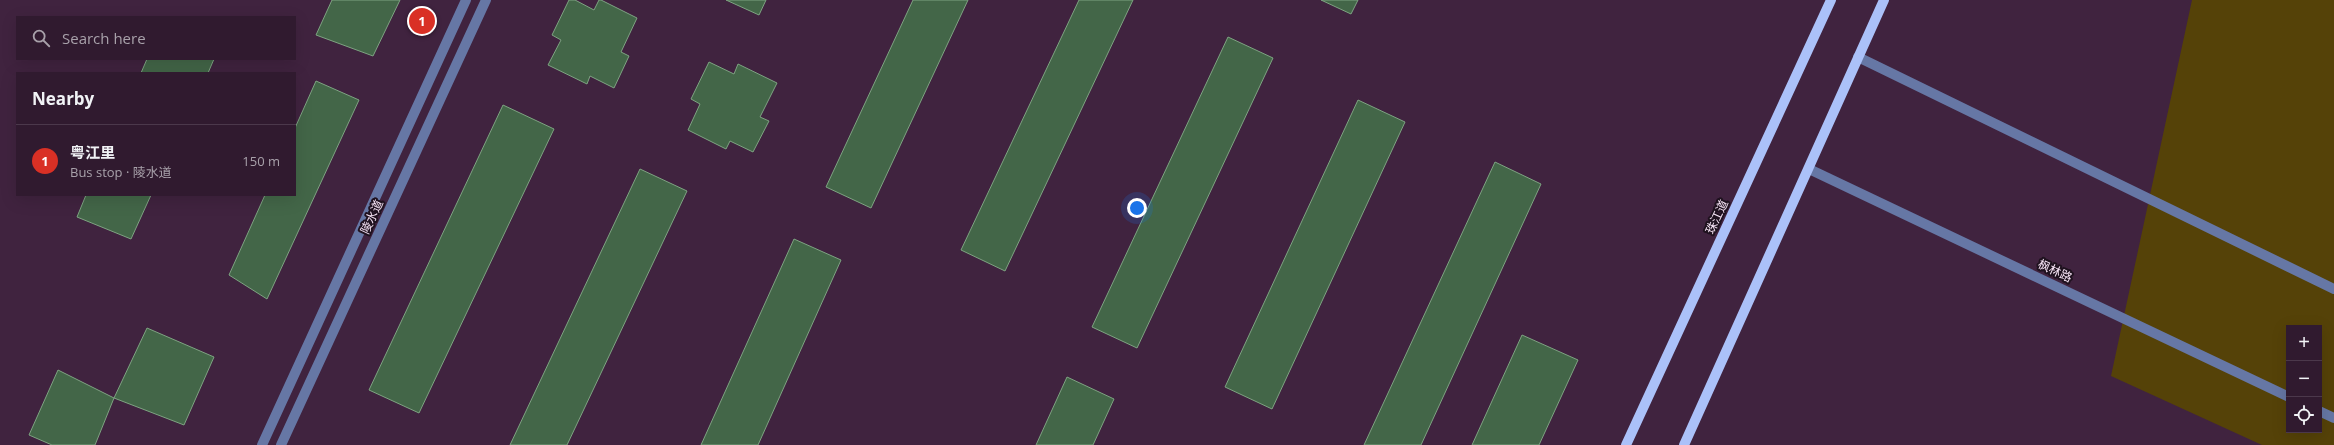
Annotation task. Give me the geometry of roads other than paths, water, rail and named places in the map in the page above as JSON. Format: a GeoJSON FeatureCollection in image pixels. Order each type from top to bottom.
{"type":"FeatureCollection","features":[{"type":"Feature","properties":{"kind":"main road","name":"珠江道"},"geometry":{"type":"LineString","coordinates":[[1626,445],[1832,0]]}},
{"type":"Feature","properties":{"kind":"main road"},"geometry":{"type":"LineString","coordinates":[[1684,445],[1884,0]]}},
{"type":"Feature","properties":{"kind":"street","name":"陵水道"},"geometry":{"type":"LineString","coordinates":[[262,445],[466,0]]}},
{"type":"Feature","properties":{"kind":"street","name":"陵水道"},"geometry":{"type":"LineString","coordinates":[[281,445],[486,0]]}},
{"type":"Feature","properties":{"kind":"street"},"geometry":{"type":"LineString","coordinates":[[1858,57],[2334,289]]}},
{"type":"Feature","properties":{"kind":"street","name":"枫林路"},"geometry":{"type":"LineString","coordinates":[[1809,169],[2286,396]]}},
{"type":"Feature","properties":{"kind":"street"},"geometry":{"type":"LineString","coordinates":[[2322,412],[2334,418]]}},
{"type":"Feature","properties":{"kind":"place","name":"粤江里"},"geometry":{"type":"Point","coordinates":[422,21]}}]}
